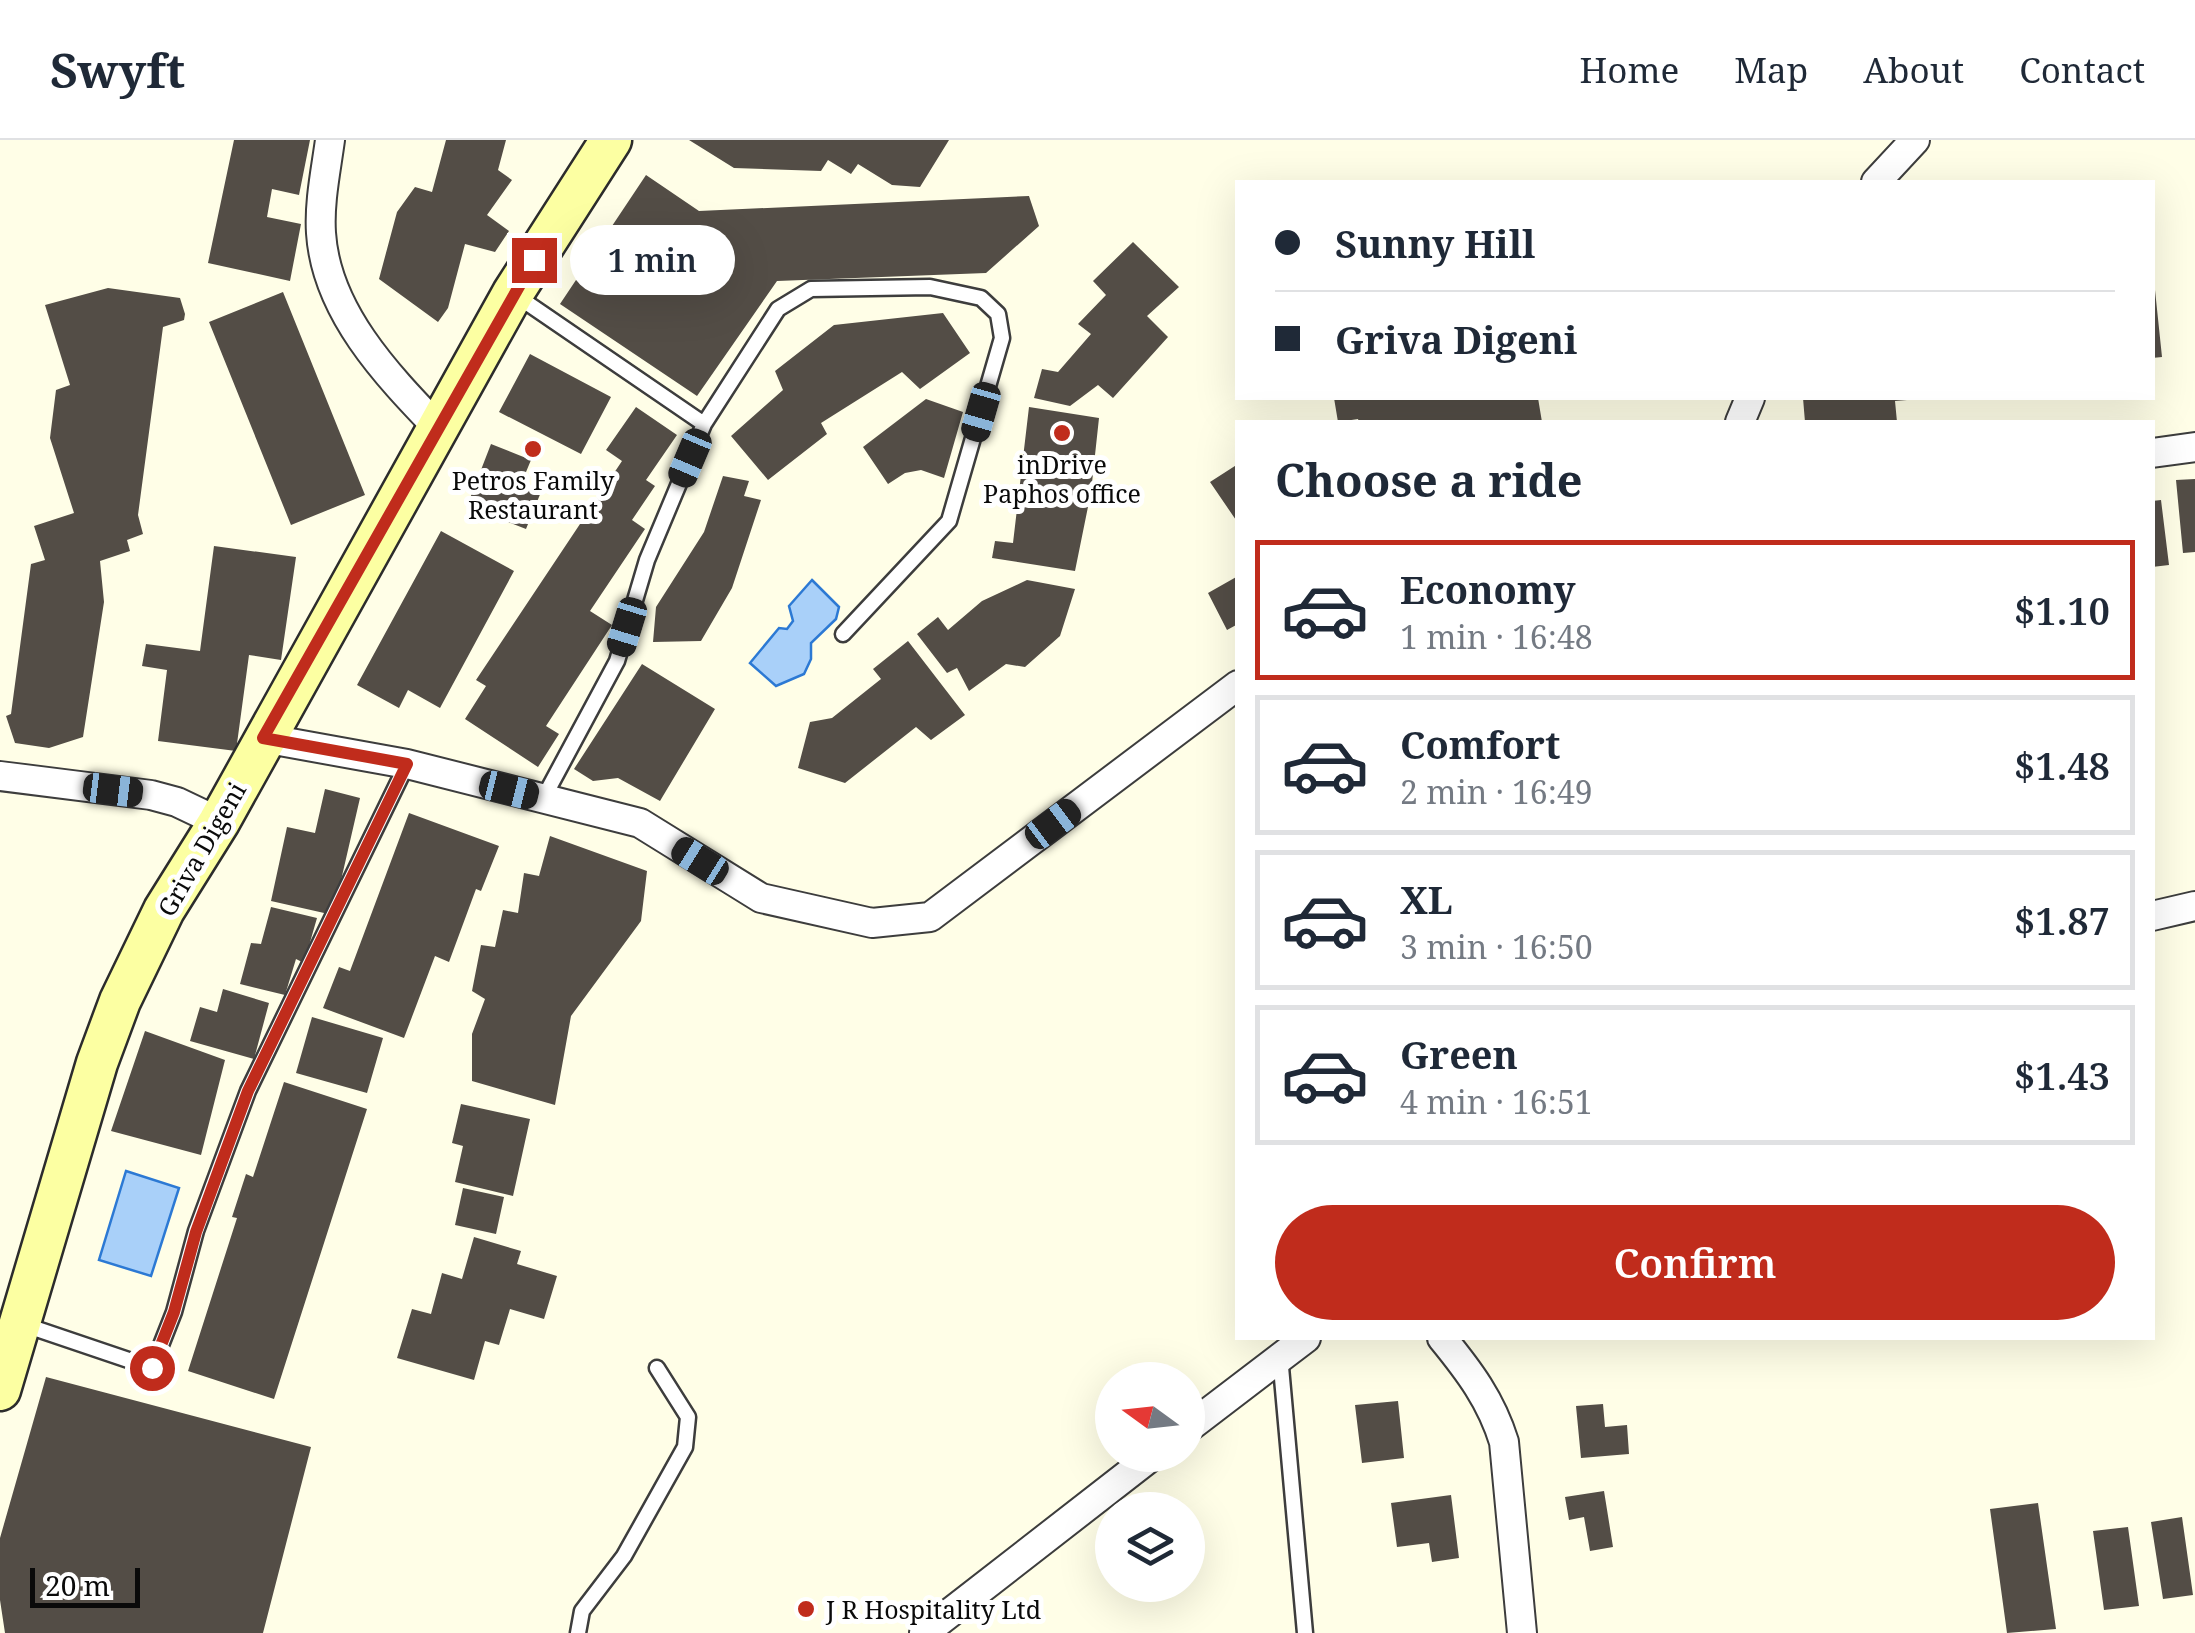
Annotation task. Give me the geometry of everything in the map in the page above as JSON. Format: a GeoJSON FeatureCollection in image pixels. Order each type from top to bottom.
{"type":"FeatureCollection","features":[{"type":"Feature","properties":{"kind":"main road","name":"Griva Digeni"},"geometry":{"type":"LineString","coordinates":[[0,1390],[91,1082],[120,1001],[164,910],[219,822],[513,294],[611,140]]}},
{"type":"Feature","properties":{"kind":"street"},"geometry":{"type":"LineString","coordinates":[[330,140],[320,230],[334,292],[370,351],[438,428]]}},
{"type":"Feature","properties":{"kind":"street"},"geometry":{"type":"LineString","coordinates":[[1878,180],[1915,140]]}},
{"type":"Feature","properties":{"kind":"street"},"geometry":{"type":"LineString","coordinates":[[2155,453],[2195,448]]}},
{"type":"Feature","properties":{"kind":"street"},"geometry":{"type":"LineString","coordinates":[[263,738],[407,764],[640,823],[761,898],[872,923],[930,916],[1235,687]]}},
{"type":"Feature","properties":{"kind":"street"},"geometry":{"type":"LineString","coordinates":[[0,776],[151,795],[177,802],[219,822]]}},
{"type":"Feature","properties":{"kind":"street"},"geometry":{"type":"LineString","coordinates":[[2155,915],[2195,906]]}},
{"type":"Feature","properties":{"kind":"street"},"geometry":{"type":"LineString","coordinates":[[1205,1415],[1303,1340]]}},
{"type":"Feature","properties":{"kind":"street"},"geometry":{"type":"LineString","coordinates":[[1444,1340],[1482,1388],[1496,1414],[1504,1442],[1522,1633]]}},
{"type":"Feature","properties":{"kind":"street"},"geometry":{"type":"LineString","coordinates":[[942,1628],[1132,1472]]}},
{"type":"Feature","properties":{"kind":"lane"},"geometry":{"type":"LineString","coordinates":[[543,799],[617,661],[647,560],[704,424],[778,309],[811,289],[930,286],[981,298],[998,314],[1002,338],[950,521],[844,634]]}},
{"type":"Feature","properties":{"kind":"lane"},"geometry":{"type":"LineString","coordinates":[[513,294],[704,424]]}},
{"type":"Feature","properties":{"kind":"lane"},"geometry":{"type":"LineString","coordinates":[[20,1323],[152,1368],[248,1091],[407,764]]}},
{"type":"Feature","properties":{"kind":"lane"},"geometry":{"type":"LineString","coordinates":[[1280,1356],[1305,1633]]}},
{"type":"Feature","properties":{"kind":"lane"},"geometry":{"type":"LineString","coordinates":[[578,1633],[582,1612],[624,1556],[685,1447],[688,1417],[657,1368]]}},
{"type":"Feature","properties":{"kind":"water"},"geometry":{"type":"Polygon","coordinates":[[[812,580],[839,607],[836,619],[811,643],[811,659],[804,674],[776,686],[750,663],[779,628],[787,629],[793,621],[789,606],[812,580]]]}},
{"type":"Feature","properties":{"kind":"water"},"geometry":{"type":"Polygon","coordinates":[[[126,1171],[179,1188],[151,1276],[99,1260],[126,1171]]]}},
{"type":"Feature","properties":{"kind":"building"},"geometry":{"type":"Polygon","coordinates":[[[234,140],[310,140],[299,195],[272,189],[267,217],[301,224],[290,281],[208,263],[234,140]]]}},
{"type":"Feature","properties":{"kind":"building"},"geometry":{"type":"Polygon","coordinates":[[[446,140],[506,140],[498,170],[512,180],[487,215],[509,231],[495,252],[465,244],[448,308],[438,322],[379,279],[397,212],[415,187],[432,192],[446,140]]]}},
{"type":"Feature","properties":{"kind":"building"},"geometry":{"type":"Polygon","coordinates":[[[689,140],[949,140],[920,187],[892,185],[858,164],[851,174],[828,160],[821,171],[734,168],[689,140]]]}},
{"type":"Feature","properties":{"kind":"building"},"geometry":{"type":"Polygon","coordinates":[[[646,175],[699,211],[1029,196],[1039,226],[986,273],[777,281],[697,396],[560,304],[646,175]]]}},
{"type":"Feature","properties":{"kind":"building"},"geometry":{"type":"Polygon","coordinates":[[[1133,242],[1179,287],[1147,316],[1168,337],[1113,398],[1098,385],[1070,406],[1034,398],[1042,369],[1058,372],[1091,334],[1078,324],[1106,295],[1093,281],[1133,242]]]}},
{"type":"Feature","properties":{"kind":"building"},"geometry":{"type":"Polygon","coordinates":[[[108,288],[180,298],[185,314],[184,320],[163,327],[138,515],[143,534],[127,540],[130,551],[100,561],[104,602],[83,737],[49,748],[15,743],[6,716],[11,714],[31,564],[45,560],[34,526],[74,513],[50,438],[56,390],[70,385],[45,305],[108,288]]]}},
{"type":"Feature","properties":{"kind":"building"},"geometry":{"type":"Polygon","coordinates":[[[2155,290],[2162,357],[2155,358],[2155,290]]]}},
{"type":"Feature","properties":{"kind":"building"},"geometry":{"type":"Polygon","coordinates":[[[283,292],[365,495],[291,525],[209,322],[283,292]]]}},
{"type":"Feature","properties":{"kind":"building"},"geometry":{"type":"Polygon","coordinates":[[[943,313],[970,353],[920,389],[902,372],[821,423],[827,434],[768,480],[731,436],[783,390],[775,371],[834,325],[943,313]]]}},
{"type":"Feature","properties":{"kind":"building"},"geometry":{"type":"Polygon","coordinates":[[[530,354],[611,397],[581,454],[499,412],[530,354]]]}},
{"type":"Feature","properties":{"kind":"building"},"geometry":{"type":"Polygon","coordinates":[[[926,399],[963,412],[944,478],[921,470],[905,473],[888,484],[863,447],[926,399]]]}},
{"type":"Feature","properties":{"kind":"building"},"geometry":{"type":"Polygon","coordinates":[[[1334,400],[1538,400],[1542,420],[1358,419],[1338,420],[1334,400]]]}},
{"type":"Feature","properties":{"kind":"building"},"geometry":{"type":"Polygon","coordinates":[[[1803,400],[1907,400],[1895,401],[1897,420],[1805,420],[1803,400]]]}},
{"type":"Feature","properties":{"kind":"building"},"geometry":{"type":"Polygon","coordinates":[[[636,407],[677,435],[646,480],[655,486],[632,520],[645,529],[590,611],[612,625],[546,726],[559,734],[538,767],[465,719],[486,686],[476,680],[622,461],[606,450],[636,407]]]}},
{"type":"Feature","properties":{"kind":"building"},"geometry":{"type":"Polygon","coordinates":[[[1029,407],[1099,418],[1091,492],[1075,571],[992,558],[995,541],[1013,543],[1029,407]]]}},
{"type":"Feature","properties":{"kind":"building"},"geometry":{"type":"Polygon","coordinates":[[[491,444],[531,460],[521,484],[541,492],[526,529],[467,506],[491,444]]]}},
{"type":"Feature","properties":{"kind":"building"},"geometry":{"type":"Polygon","coordinates":[[[1235,466],[1235,519],[1210,482],[1235,466]]]}},
{"type":"Feature","properties":{"kind":"building"},"geometry":{"type":"Polygon","coordinates":[[[723,476],[749,481],[744,496],[761,500],[732,588],[701,641],[653,642],[656,607],[704,532],[723,476]]]}},
{"type":"Feature","properties":{"kind":"building"},"geometry":{"type":"Polygon","coordinates":[[[2195,479],[2195,552],[2183,553],[2176,480],[2195,479]]]}},
{"type":"Feature","properties":{"kind":"building"},"geometry":{"type":"Polygon","coordinates":[[[2161,500],[2169,565],[2155,567],[2155,501],[2161,500]]]}},
{"type":"Feature","properties":{"kind":"building"},"geometry":{"type":"Polygon","coordinates":[[[441,531],[514,571],[440,708],[408,690],[399,708],[357,685],[441,531]]]}},
{"type":"Feature","properties":{"kind":"building"},"geometry":{"type":"Polygon","coordinates":[[[214,546],[296,557],[281,660],[249,655],[236,751],[158,741],[167,670],[142,666],[146,644],[200,651],[214,546]]]}},
{"type":"Feature","properties":{"kind":"building"},"geometry":{"type":"Polygon","coordinates":[[[1235,578],[1235,626],[1227,630],[1208,593],[1235,578]]]}},
{"type":"Feature","properties":{"kind":"building"},"geometry":{"type":"Polygon","coordinates":[[[1027,580],[1075,589],[1060,636],[1025,667],[1006,664],[969,691],[957,668],[947,673],[917,634],[938,617],[948,630],[982,601],[1027,580]]]}},
{"type":"Feature","properties":{"kind":"building"},"geometry":{"type":"Polygon","coordinates":[[[908,641],[965,715],[931,740],[916,727],[845,783],[798,768],[810,722],[832,718],[881,679],[873,669],[908,641]]]}},
{"type":"Feature","properties":{"kind":"building"},"geometry":{"type":"Polygon","coordinates":[[[642,664],[715,709],[660,801],[618,778],[593,781],[574,769],[642,664]]]}},
{"type":"Feature","properties":{"kind":"building"},"geometry":{"type":"Polygon","coordinates":[[[325,789],[360,798],[333,915],[271,901],[287,827],[315,833],[325,789]]]}},
{"type":"Feature","properties":{"kind":"building"},"geometry":{"type":"Polygon","coordinates":[[[409,813],[499,846],[481,891],[476,889],[449,962],[435,956],[404,1038],[323,1008],[339,967],[350,971],[409,813]]]}},
{"type":"Feature","properties":{"kind":"building"},"geometry":{"type":"Polygon","coordinates":[[[550,836],[647,871],[641,921],[571,1016],[555,1105],[472,1081],[472,1034],[485,999],[472,991],[481,945],[495,947],[503,910],[518,913],[524,873],[539,876],[550,836]]]}},
{"type":"Feature","properties":{"kind":"building"},"geometry":{"type":"Polygon","coordinates":[[[271,907],[317,918],[304,963],[296,959],[285,995],[240,984],[251,943],[261,944],[271,907]]]}},
{"type":"Feature","properties":{"kind":"building"},"geometry":{"type":"Polygon","coordinates":[[[223,989],[269,1003],[254,1059],[190,1041],[200,1007],[217,1012],[223,989]]]}},
{"type":"Feature","properties":{"kind":"building"},"geometry":{"type":"Polygon","coordinates":[[[312,1017],[383,1038],[367,1093],[296,1073],[312,1017]]]}},
{"type":"Feature","properties":{"kind":"building"},"geometry":{"type":"Polygon","coordinates":[[[145,1031],[225,1060],[201,1155],[111,1131],[145,1031]]]}},
{"type":"Feature","properties":{"kind":"building"},"geometry":{"type":"Polygon","coordinates":[[[284,1082],[367,1109],[274,1399],[188,1371],[237,1218],[232,1217],[246,1174],[253,1177],[284,1082]]]}},
{"type":"Feature","properties":{"kind":"building"},"geometry":{"type":"Polygon","coordinates":[[[461,1104],[530,1119],[513,1196],[455,1182],[463,1146],[452,1143],[461,1104]]]}},
{"type":"Feature","properties":{"kind":"building"},"geometry":{"type":"Polygon","coordinates":[[[463,1188],[504,1197],[496,1234],[455,1225],[463,1188]]]}},
{"type":"Feature","properties":{"kind":"building"},"geometry":{"type":"Polygon","coordinates":[[[474,1237],[521,1251],[517,1264],[557,1276],[544,1319],[510,1309],[499,1345],[485,1341],[474,1380],[397,1358],[412,1309],[431,1314],[442,1273],[462,1279],[474,1237]]]}},
{"type":"Feature","properties":{"kind":"building"},"geometry":{"type":"Polygon","coordinates":[[[46,1377],[311,1447],[263,1633],[5,1633],[0,1600],[0,1538],[46,1377]]]}},
{"type":"Feature","properties":{"kind":"building"},"geometry":{"type":"Polygon","coordinates":[[[1398,1401],[1404,1458],[1362,1463],[1355,1405],[1398,1401]]]}},
{"type":"Feature","properties":{"kind":"building"},"geometry":{"type":"Polygon","coordinates":[[[1603,1404],[1605,1427],[1627,1425],[1629,1454],[1581,1458],[1576,1406],[1603,1404]]]}},
{"type":"Feature","properties":{"kind":"building"},"geometry":{"type":"Polygon","coordinates":[[[1604,1491],[1613,1547],[1590,1551],[1584,1517],[1569,1520],[1565,1497],[1604,1491]]]}},
{"type":"Feature","properties":{"kind":"building"},"geometry":{"type":"Polygon","coordinates":[[[1451,1495],[1459,1558],[1432,1562],[1429,1543],[1397,1547],[1391,1503],[1451,1495]]]}},
{"type":"Feature","properties":{"kind":"building"},"geometry":{"type":"Polygon","coordinates":[[[2038,1503],[2056,1629],[2007,1633],[1990,1509],[2038,1503]]]}},
{"type":"Feature","properties":{"kind":"building"},"geometry":{"type":"Polygon","coordinates":[[[2182,1517],[2193,1595],[2163,1599],[2151,1522],[2182,1517]]]}},
{"type":"Feature","properties":{"kind":"building"},"geometry":{"type":"Polygon","coordinates":[[[2128,1527],[2139,1606],[2104,1610],[2093,1531],[2128,1527]]]}},
{"type":"Feature","properties":{"kind":"place","name":"inDrive Paphos office"},"geometry":{"type":"Point","coordinates":[1062,433]}},
{"type":"Feature","properties":{"kind":"place","name":"Petros Family Restaurant"},"geometry":{"type":"Point","coordinates":[533,449]}},
{"type":"Feature","properties":{"kind":"place","name":"J R Hospitality Ltd"},"geometry":{"type":"Point","coordinates":[806,1609]}},
{"type":"Feature","properties":{"kind":"route"},"geometry":{"type":"LineString","coordinates":[[152,1368],[248,1091],[407,764],[263,738],[534,260]]}}]}
